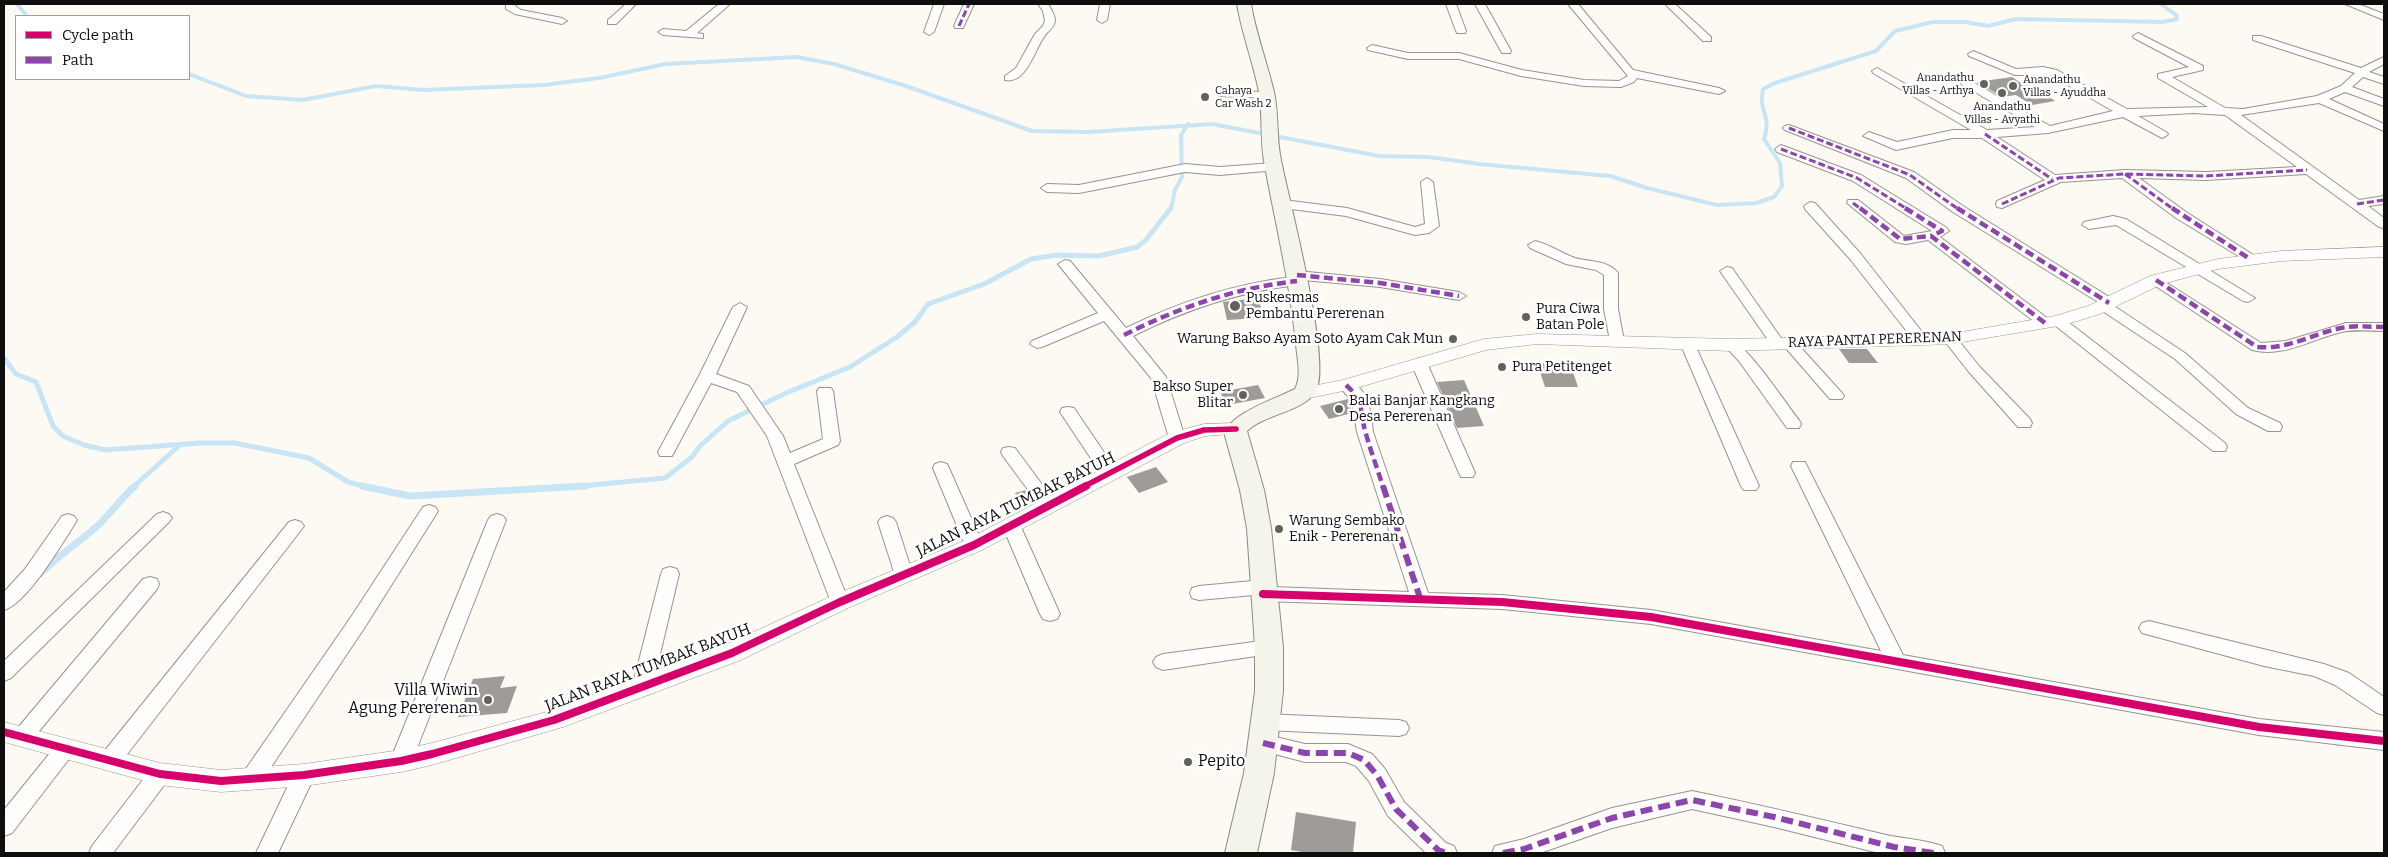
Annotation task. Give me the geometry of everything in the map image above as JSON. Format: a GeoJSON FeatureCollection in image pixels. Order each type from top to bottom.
{"type":"FeatureCollection","features":[{"type":"Feature","properties":{"kind":"main road"},"geometry":{"type":"LineString","coordinates":[[1241,853],[1259,773],[1269,692],[1269,647],[1259,528],[1252,490],[1236,436],[1236,429],[1242,423],[1306,383],[1304,315],[1274,167],[1267,95],[1260,64],[1248,30],[1244,4]]}},
{"type":"Feature","properties":{"kind":"street"},"geometry":{"type":"LineString","coordinates":[[511,4],[509,7],[518,12],[562,21]]}},
{"type":"Feature","properties":{"kind":"street"},"geometry":{"type":"LineString","coordinates":[[612,22],[631,4]]}},
{"type":"Feature","properties":{"kind":"street"},"geometry":{"type":"LineString","coordinates":[[689,34],[725,4]]}},
{"type":"Feature","properties":{"kind":"street"},"geometry":{"type":"LineString","coordinates":[[929,32],[939,4]]}},
{"type":"Feature","properties":{"kind":"street"},"geometry":{"type":"LineString","coordinates":[[959,26],[969,4]]}},
{"type":"Feature","properties":{"kind":"street"},"geometry":{"type":"LineString","coordinates":[[1008,78],[1020,70],[1040,34],[1048,27],[1050,21],[1048,11],[1043,4]]}},
{"type":"Feature","properties":{"kind":"street"},"geometry":{"type":"LineString","coordinates":[[1102,20],[1105,4]]}},
{"type":"Feature","properties":{"kind":"street"},"geometry":{"type":"LineString","coordinates":[[1450,4],[1460,31]]}},
{"type":"Feature","properties":{"kind":"street"},"geometry":{"type":"LineString","coordinates":[[1480,4],[1506,51]]}},
{"type":"Feature","properties":{"kind":"street"},"geometry":{"type":"LineString","coordinates":[[1573,4],[1628,72],[1634,75],[1719,91]]}},
{"type":"Feature","properties":{"kind":"street"},"geometry":{"type":"LineString","coordinates":[[1670,4],[1707,39]]}},
{"type":"Feature","properties":{"kind":"street"},"geometry":{"type":"LineString","coordinates":[[2350,4],[2384,17]]}},
{"type":"Feature","properties":{"kind":"street"},"geometry":{"type":"LineString","coordinates":[[663,32],[704,36]]}},
{"type":"Feature","properties":{"kind":"street"},"geometry":{"type":"LineString","coordinates":[[2138,36],[2199,68],[2162,76],[2228,113],[2384,224]]}},
{"type":"Feature","properties":{"kind":"street"},"geometry":{"type":"LineString","coordinates":[[2257,38],[2384,81]]}},
{"type":"Feature","properties":{"kind":"street"},"geometry":{"type":"LineString","coordinates":[[1372,48],[1408,56],[1459,56],[1521,73],[1584,83],[1621,84],[1630,80],[1634,75]]}},
{"type":"Feature","properties":{"kind":"street"},"geometry":{"type":"LineString","coordinates":[[1973,54],[2015,72],[2043,70],[2052,72],[2162,134]]}},
{"type":"Feature","properties":{"kind":"street"},"geometry":{"type":"LineString","coordinates":[[1869,136],[1889,145],[1900,145],[1953,134],[2048,130],[2108,115],[2125,113],[2194,110],[2228,113],[2284,106],[2320,99],[2345,88],[2362,73],[2383,61]]}},
{"type":"Feature","properties":{"kind":"street"},"geometry":{"type":"LineString","coordinates":[[1877,71],[1985,134],[2052,179]]}},
{"type":"Feature","properties":{"kind":"street"},"geometry":{"type":"LineString","coordinates":[[1965,82],[2048,130]]}},
{"type":"Feature","properties":{"kind":"street"},"geometry":{"type":"LineString","coordinates":[[2345,88],[2384,103]]}},
{"type":"Feature","properties":{"kind":"street"},"geometry":{"type":"LineString","coordinates":[[1224,94],[1267,95]]}},
{"type":"Feature","properties":{"kind":"street"},"geometry":{"type":"LineString","coordinates":[[2320,99],[2384,128]]}},
{"type":"Feature","properties":{"kind":"street"},"geometry":{"type":"LineString","coordinates":[[1789,128],[1910,175],[1958,209],[2106,304],[2180,356],[2242,411],[2274,427]]}},
{"type":"Feature","properties":{"kind":"street"},"geometry":{"type":"LineString","coordinates":[[1900,145],[1893,152],[1896,162],[1934,182]]}},
{"type":"Feature","properties":{"kind":"street"},"geometry":{"type":"LineString","coordinates":[[1782,149],[1858,178],[1942,231],[1932,236],[1900,239],[1853,203]]}},
{"type":"Feature","properties":{"kind":"street"},"geometry":{"type":"LineString","coordinates":[[1047,188],[1079,189],[1185,168],[1220,171],[1274,167]]}},
{"type":"Feature","properties":{"kind":"street"},"geometry":{"type":"LineString","coordinates":[[2002,204],[2052,179],[2088,175],[2206,176],[2307,170]]}},
{"type":"Feature","properties":{"kind":"street"},"geometry":{"type":"LineString","coordinates":[[2125,174],[2181,215],[2250,259]]}},
{"type":"Feature","properties":{"kind":"street"},"geometry":{"type":"LineString","coordinates":[[1283,204],[1347,212],[1415,231],[1424,230],[1432,226],[1427,182]]}},
{"type":"Feature","properties":{"kind":"street"},"geometry":{"type":"LineString","coordinates":[[2357,204],[2384,200]]}},
{"type":"Feature","properties":{"kind":"street"},"geometry":{"type":"LineString","coordinates":[[1810,206],[1855,256],[1886,298],[1921,340]]}},
{"type":"Feature","properties":{"kind":"street"},"geometry":{"type":"LineString","coordinates":[[2088,225],[2110,221],[2121,222],[2248,298]]}},
{"type":"Feature","properties":{"kind":"street"},"geometry":{"type":"LineString","coordinates":[[1932,236],[2219,447]]}},
{"type":"Feature","properties":{"kind":"street"},"geometry":{"type":"LineString","coordinates":[[1535,245],[1571,261],[1600,267],[1611,273],[1611,309],[1617,341]]}},
{"type":"Feature","properties":{"kind":"street","name":"RAYA PANTAI PERERENAN"},"geometry":{"type":"LineString","coordinates":[[1306,383],[1353,382],[1484,345],[1510,341],[1547,339],[1731,345],[1950,339],[2051,322],[2106,304],[2156,280],[2196,268],[2250,259],[2384,252]]}},
{"type":"Feature","properties":{"kind":"street"},"geometry":{"type":"LineString","coordinates":[[1064,264],[1108,314],[1158,377],[1177,438]]}},
{"type":"Feature","properties":{"kind":"street"},"geometry":{"type":"LineString","coordinates":[[1727,271],[1784,343],[1836,396]]}},
{"type":"Feature","properties":{"kind":"street"},"geometry":{"type":"LineString","coordinates":[[1124,335],[1165,314],[1229,291],[1297,278],[1380,283],[1458,296]]}},
{"type":"Feature","properties":{"kind":"street"},"geometry":{"type":"LineString","coordinates":[[2156,280],[2257,347],[2265,349],[2290,344],[2341,327],[2384,326]]}},
{"type":"Feature","properties":{"kind":"street"},"geometry":{"type":"LineString","coordinates":[[666,452],[740,307]]}},
{"type":"Feature","properties":{"kind":"street"},"geometry":{"type":"LineString","coordinates":[[1037,344],[1108,314]]}},
{"type":"Feature","properties":{"kind":"street"},"geometry":{"type":"LineString","coordinates":[[1950,339],[1974,369],[2024,423]]}},
{"type":"Feature","properties":{"kind":"street"},"geometry":{"type":"LineString","coordinates":[[1688,345],[1700,377],[1750,486]]}},
{"type":"Feature","properties":{"kind":"street"},"geometry":{"type":"LineString","coordinates":[[1731,345],[1744,358],[1793,424]]}},
{"type":"Feature","properties":{"kind":"street"},"geometry":{"type":"LineString","coordinates":[[1419,363],[1467,473]]}},
{"type":"Feature","properties":{"kind":"street"},"geometry":{"type":"LineString","coordinates":[[706,376],[743,389],[775,436],[840,602]]}},
{"type":"Feature","properties":{"kind":"street"},"geometry":{"type":"LineString","coordinates":[[1353,382],[1363,404],[1365,432],[1420,598]]}},
{"type":"Feature","properties":{"kind":"street"},"geometry":{"type":"LineString","coordinates":[[785,462],[832,442],[825,391]]}},
{"type":"Feature","properties":{"kind":"street"},"geometry":{"type":"LineString","coordinates":[[1068,412],[1110,474]]}},
{"type":"Feature","properties":{"kind":"street","name":"JALAN RAYA TUMBAK BAYUH"},"geometry":{"type":"LineString","coordinates":[[14,734],[160,774],[220,781],[304,775],[401,761],[554,720],[732,653],[840,602],[974,544],[1177,438],[1204,430],[1236,429]]}},
{"type":"Feature","properties":{"kind":"street"},"geometry":{"type":"LineString","coordinates":[[1009,452],[1049,506]]}},
{"type":"Feature","properties":{"kind":"street"},"geometry":{"type":"LineString","coordinates":[[1799,466],[1897,663]]}},
{"type":"Feature","properties":{"kind":"street"},"geometry":{"type":"LineString","coordinates":[[941,468],[974,544]]}},
{"type":"Feature","properties":{"kind":"street"},"geometry":{"type":"LineString","coordinates":[[251,779],[358,622],[429,511]]}},
{"type":"Feature","properties":{"kind":"street"},"geometry":{"type":"LineString","coordinates":[[4,673],[163,518]]}},
{"type":"Feature","properties":{"kind":"street"},"geometry":{"type":"LineString","coordinates":[[4,603],[32,574],[68,520]]}},
{"type":"Feature","properties":{"kind":"street"},"geometry":{"type":"LineString","coordinates":[[401,761],[497,520]]}},
{"type":"Feature","properties":{"kind":"street"},"geometry":{"type":"LineString","coordinates":[[887,522],[904,575]]}},
{"type":"Feature","properties":{"kind":"street"},"geometry":{"type":"LineString","coordinates":[[1012,525],[1050,614]]}},
{"type":"Feature","properties":{"kind":"street"},"geometry":{"type":"LineString","coordinates":[[110,760],[295,526]]}},
{"type":"Feature","properties":{"kind":"street"},"geometry":{"type":"LineString","coordinates":[[642,688],[670,574]]}},
{"type":"Feature","properties":{"kind":"street"},"geometry":{"type":"LineString","coordinates":[[14,734],[150,584]]}},
{"type":"Feature","properties":{"kind":"street"},"geometry":{"type":"LineString","coordinates":[[1199,593],[1263,591],[1502,602],[1651,617],[2259,727],[2384,741]]}},
{"type":"Feature","properties":{"kind":"street"},"geometry":{"type":"LineString","coordinates":[[2149,628],[2264,658],[2323,671],[2342,679],[2384,707]]}},
{"type":"Feature","properties":{"kind":"street"},"geometry":{"type":"LineString","coordinates":[[1163,662],[1269,647]]}},
{"type":"Feature","properties":{"kind":"street"},"geometry":{"type":"LineString","coordinates":[[1264,733],[1399,728]]}},
{"type":"Feature","properties":{"kind":"street"},"geometry":{"type":"LineString","coordinates":[[1264,733],[1305,754],[1337,752],[1364,760],[1378,775],[1396,809],[1438,850],[1446,853]]}},
{"type":"Feature","properties":{"kind":"street"},"geometry":{"type":"LineString","coordinates":[[4,826],[66,749]]}},
{"type":"Feature","properties":{"kind":"street"},"geometry":{"type":"LineString","coordinates":[[100,853],[160,774]]}},
{"type":"Feature","properties":{"kind":"street"},"geometry":{"type":"LineString","coordinates":[[267,853],[304,775]]}},
{"type":"Feature","properties":{"kind":"street"},"geometry":{"type":"LineString","coordinates":[[1503,853],[1524,849],[1612,818],[1692,800],[1774,817],[1894,848],[1934,853]]}},
{"type":"Feature","properties":{"kind":"building"},"geometry":{"type":"Polygon","coordinates":[[[2012,77],[2022,84],[2030,84],[2055,101],[2032,105],[2016,95],[2002,97],[1977,82],[2012,77]]]}},
{"type":"Feature","properties":{"kind":"building","name":"Puskesmas Pembantu Pererenan"},"geometry":{"type":"Polygon","coordinates":[[[1258,298],[1262,311],[1258,312],[1259,318],[1227,320],[1223,302],[1258,298]]]}},
{"type":"Feature","properties":{"kind":"building"},"geometry":{"type":"Polygon","coordinates":[[[1839,349],[1867,349],[1878,363],[1849,363],[1839,349]]]}},
{"type":"Feature","properties":{"kind":"building"},"geometry":{"type":"Polygon","coordinates":[[[1537,363],[1570,363],[1578,387],[1545,387],[1537,363]]]}},
{"type":"Feature","properties":{"kind":"building"},"geometry":{"type":"Polygon","coordinates":[[[1464,380],[1484,426],[1457,428],[1437,382],[1464,380]]]}},
{"type":"Feature","properties":{"kind":"building","name":"Bakso Super Blitar"},"geometry":{"type":"Polygon","coordinates":[[[1258,385],[1265,398],[1227,405],[1220,392],[1258,385]]]}},
{"type":"Feature","properties":{"kind":"building","name":"Balai Banjar Kangkang Desa Pererenan"},"geometry":{"type":"Polygon","coordinates":[[[1348,399],[1352,413],[1329,419],[1320,406],[1348,399]]]}},
{"type":"Feature","properties":{"kind":"building"},"geometry":{"type":"Polygon","coordinates":[[[1156,467],[1168,482],[1139,493],[1127,477],[1156,467]]]}},
{"type":"Feature","properties":{"kind":"building"},"geometry":{"type":"Polygon","coordinates":[[[1026,490],[1034,502],[1021,505],[1015,493],[1026,490]]]}},
{"type":"Feature","properties":{"kind":"building","name":"Villa Wiwin Agung Pererenan"},"geometry":{"type":"Polygon","coordinates":[[[505,676],[500,688],[517,686],[507,713],[458,717],[473,679],[505,676]]]}},
{"type":"Feature","properties":{"kind":"building"},"geometry":{"type":"Polygon","coordinates":[[[1296,812],[1356,822],[1353,853],[1307,853],[1291,850],[1296,812]]]}},
{"type":"Feature","properties":{"kind":"waterway"},"geometry":{"type":"LineString","coordinates":[[17,4],[26,15]]}},
{"type":"Feature","properties":{"kind":"waterway"},"geometry":{"type":"LineString","coordinates":[[1187,126],[1212,124],[1379,156],[1429,157],[1479,164],[1610,176],[1647,188],[1717,205],[1756,203],[1774,197],[1782,186],[1780,163],[1764,139],[1767,124],[1762,103],[1763,89],[1775,83],[1876,51],[1895,31],[1933,22],[1965,22],[1988,26],[2016,19],[2163,22],[2177,19],[2176,15],[2161,4]]}},
{"type":"Feature","properties":{"kind":"waterway"},"geometry":{"type":"LineString","coordinates":[[190,74],[246,96],[303,100],[376,86],[423,90],[544,85],[599,78],[666,64],[796,57],[834,64],[906,86],[1032,131],[1089,132],[1187,126]]}},
{"type":"Feature","properties":{"kind":"waterway"},"geometry":{"type":"LineString","coordinates":[[1171,209],[1175,190],[1182,177],[1181,135],[1187,126]]}},
{"type":"Feature","properties":{"kind":"waterway"},"geometry":{"type":"LineString","coordinates":[[575,487],[665,478],[692,457],[700,446],[728,421],[786,393],[850,367],[897,337],[915,322],[928,304],[984,284],[1031,259],[1057,255],[1099,256],[1137,247],[1145,241],[1171,208]]}},
{"type":"Feature","properties":{"kind":"waterway"},"geometry":{"type":"LineString","coordinates":[[4,358],[16,374],[36,382],[53,426],[63,436],[84,445],[105,450],[200,443],[235,443],[309,458],[348,482],[367,487]]}},
{"type":"Feature","properties":{"kind":"waterway"},"geometry":{"type":"LineString","coordinates":[[133,487],[180,445]]}},
{"type":"Feature","properties":{"kind":"waterway"},"geometry":{"type":"LineString","coordinates":[[40,574],[94,529],[135,486]]}},
{"type":"Feature","properties":{"kind":"waterway"},"geometry":{"type":"LineString","coordinates":[[362,486],[410,496],[575,487]]}},
{"type":"Feature","properties":{"kind":"waterway"},"geometry":{"type":"LineString","coordinates":[[575,487],[586,486]]}},
{"type":"Feature","properties":{"kind":"marked path"},"geometry":{"type":"LineString","coordinates":[[959,26],[969,4]]}},
{"type":"Feature","properties":{"kind":"marked path"},"geometry":{"type":"LineString","coordinates":[[1789,128],[1910,175],[1958,209],[2109,303]]}},
{"type":"Feature","properties":{"kind":"marked path"},"geometry":{"type":"LineString","coordinates":[[1985,134],[2052,179]]}},
{"type":"Feature","properties":{"kind":"marked path"},"geometry":{"type":"LineString","coordinates":[[1781,149],[1857,178],[1942,231],[1931,236]]}},
{"type":"Feature","properties":{"kind":"marked path"},"geometry":{"type":"LineString","coordinates":[[2002,204],[2059,178],[2125,174],[2206,176],[2307,170]]}},
{"type":"Feature","properties":{"kind":"marked path"},"geometry":{"type":"LineString","coordinates":[[2125,174],[2181,215],[2250,259]]}},
{"type":"Feature","properties":{"kind":"marked path"},"geometry":{"type":"LineString","coordinates":[[2357,204],[2384,200]]}},
{"type":"Feature","properties":{"kind":"marked path"},"geometry":{"type":"LineString","coordinates":[[1853,203],[1900,239],[1906,240],[1931,236],[2045,323]]}},
{"type":"Feature","properties":{"kind":"marked path"},"geometry":{"type":"LineString","coordinates":[[1297,275],[1380,283],[1459,296]]}},
{"type":"Feature","properties":{"kind":"marked path"},"geometry":{"type":"LineString","coordinates":[[2156,280],[2257,347],[2268,348],[2289,345],[2331,330],[2346,327],[2384,327]]}},
{"type":"Feature","properties":{"kind":"marked path"},"geometry":{"type":"LineString","coordinates":[[1124,335],[1186,306],[1208,299],[1251,287],[1297,281]]}},
{"type":"Feature","properties":{"kind":"marked path"},"geometry":{"type":"LineString","coordinates":[[1346,385],[1357,396],[1362,406],[1365,432],[1420,598]]}},
{"type":"Feature","properties":{"kind":"marked path"},"geometry":{"type":"LineString","coordinates":[[1263,743],[1305,753],[1348,753],[1364,760],[1377,775],[1396,809],[1438,850],[1446,853]]}},
{"type":"Feature","properties":{"kind":"marked path"},"geometry":{"type":"LineString","coordinates":[[1503,853],[1524,849],[1612,818],[1692,800],[1774,817],[1894,847],[1934,853]]}},
{"type":"Feature","properties":{"kind":"cycle path"},"geometry":{"type":"LineString","coordinates":[[4,732],[160,774],[221,781],[304,775],[401,761],[432,754],[554,720],[732,653],[840,602],[974,545],[1177,438],[1204,430],[1236,429]]}},
{"type":"Feature","properties":{"kind":"cycle path"},"geometry":{"type":"LineString","coordinates":[[1263,594],[1502,602],[1651,617],[2259,727],[2384,741]]}},
{"type":"Feature","properties":{"kind":"place","name":"Anandathu Villas - Arthya"},"geometry":{"type":"Point","coordinates":[1984,84]}},
{"type":"Feature","properties":{"kind":"place","name":"Anandathu Villas - Ayuddha"},"geometry":{"type":"Point","coordinates":[2013,86]}},
{"type":"Feature","properties":{"kind":"place","name":"Anandathu Villas - Avyathi"},"geometry":{"type":"Point","coordinates":[2002,93]}},
{"type":"Feature","properties":{"kind":"place","name":"Cahaya Car Wash 2"},"geometry":{"type":"Point","coordinates":[1205,97]}},
{"type":"Feature","properties":{"kind":"place","name":"Puskesmas Pembantu Pererenan"},"geometry":{"type":"Point","coordinates":[1235,306]}},
{"type":"Feature","properties":{"kind":"place","name":"Pura Ciwa Batan Pole"},"geometry":{"type":"Point","coordinates":[1526,317]}},
{"type":"Feature","properties":{"kind":"place","name":"Warung Bakso Ayam Soto Ayam Cak Mun"},"geometry":{"type":"Point","coordinates":[1453,339]}},
{"type":"Feature","properties":{"kind":"place","name":"Pura Petitenget"},"geometry":{"type":"Point","coordinates":[1502,367]}},
{"type":"Feature","properties":{"kind":"place","name":"Bakso Super Blitar"},"geometry":{"type":"Point","coordinates":[1243,395]}},
{"type":"Feature","properties":{"kind":"place","name":"Balai Banjar Kangkang Desa Pererenan"},"geometry":{"type":"Point","coordinates":[1339,409]}},
{"type":"Feature","properties":{"kind":"place","name":"Warung Sembako Enik - Pererenan"},"geometry":{"type":"Point","coordinates":[1279,529]}},
{"type":"Feature","properties":{"kind":"place","name":"Villa Wiwin Agung Pererenan"},"geometry":{"type":"Point","coordinates":[488,700]}},
{"type":"Feature","properties":{"kind":"place","name":"Pepito"},"geometry":{"type":"Point","coordinates":[1188,762]}}]}
